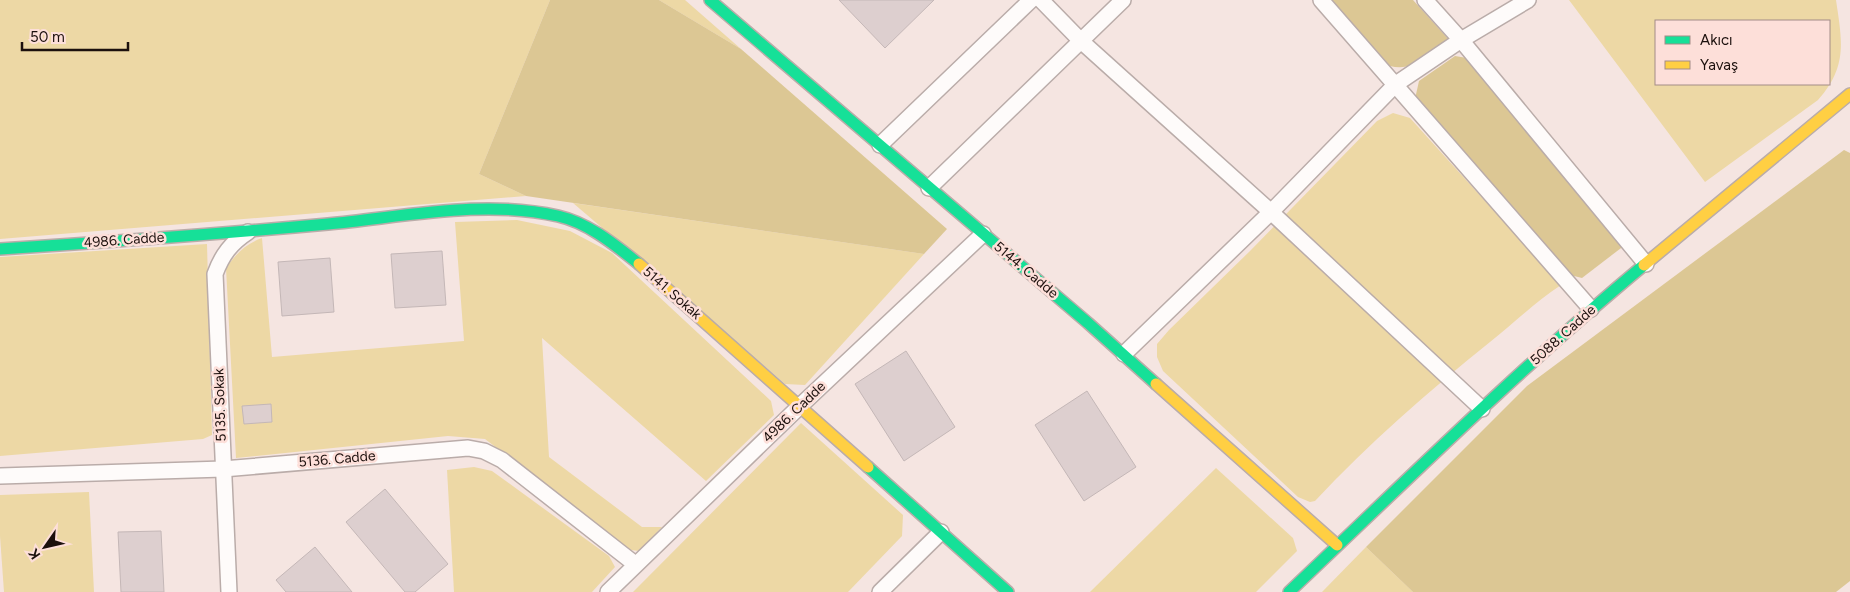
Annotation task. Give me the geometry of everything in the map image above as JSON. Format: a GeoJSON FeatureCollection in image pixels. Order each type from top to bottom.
{"type":"FeatureCollection","features":[{"type":"Feature","properties":{"kind":"street","name":"5144. Cadde"},"geometry":{"type":"LineString","coordinates":[[710,0],[1124,354],[1286,501],[1338,545]]}},
{"type":"Feature","properties":{"kind":"street"},"geometry":{"type":"LineString","coordinates":[[880,145],[1031,0]]}},
{"type":"Feature","properties":{"kind":"street"},"geometry":{"type":"LineString","coordinates":[[1041,0],[1081,41],[1271,212],[1482,408]]}},
{"type":"Feature","properties":{"kind":"street"},"geometry":{"type":"LineString","coordinates":[[929,188],[1123,0]]}},
{"type":"Feature","properties":{"kind":"street"},"geometry":{"type":"LineString","coordinates":[[1322,0],[1592,309]]}},
{"type":"Feature","properties":{"kind":"street"},"geometry":{"type":"LineString","coordinates":[[1425,0],[1461,40],[1646,264]]}},
{"type":"Feature","properties":{"kind":"street"},"geometry":{"type":"LineString","coordinates":[[1124,354],[1271,212],[1396,84],[1461,40],[1528,0]]}},
{"type":"Feature","properties":{"kind":"street","name":"5088. Cadde"},"geometry":{"type":"LineString","coordinates":[[1289,592],[1482,408],[1592,309],[1850,96]]}},
{"type":"Feature","properties":{"kind":"street","name":"5141. Sokak"},"geometry":{"type":"LineString","coordinates":[[249,232],[457,213],[528,211],[560,216],[595,231],[638,263],[1008,592]]}},
{"type":"Feature","properties":{"kind":"street","name":"4986. Cadde"},"geometry":{"type":"LineString","coordinates":[[0,249],[249,232]]}},
{"type":"Feature","properties":{"kind":"street","name":"5135. Sokak"},"geometry":{"type":"LineString","coordinates":[[229,592],[215,274],[226,251],[236,240],[249,232]]}},
{"type":"Feature","properties":{"kind":"street","name":"4986. Cadde"},"geometry":{"type":"LineString","coordinates":[[608,592],[800,406],[983,234]]}},
{"type":"Feature","properties":{"kind":"street","name":"5136. Cadde"},"geometry":{"type":"LineString","coordinates":[[0,476],[223,469],[468,448],[484,451],[502,460],[635,564]]}},
{"type":"Feature","properties":{"kind":"street"},"geometry":{"type":"LineString","coordinates":[[880,592],[941,532]]}},
{"type":"Feature","properties":{"kind":"shaded area"},"geometry":{"type":"Polygon","coordinates":[[[0,0],[550,0],[479,174],[526,196],[0,239],[0,0]]]}},
{"type":"Feature","properties":{"kind":"shaded area"},"geometry":{"type":"Polygon","coordinates":[[[550,0],[659,0],[741,49],[947,229],[924,254],[526,196],[479,174],[550,0]]]}},
{"type":"Feature","properties":{"kind":"shaded area"},"geometry":{"type":"Polygon","coordinates":[[[659,0],[685,0],[741,49],[659,0]]]}},
{"type":"Feature","properties":{"kind":"shaded area"},"geometry":{"type":"Polygon","coordinates":[[[1331,0],[1413,0],[1450,41],[1415,64],[1399,67],[1390,66],[1331,0]]]}},
{"type":"Feature","properties":{"kind":"shaded area"},"geometry":{"type":"Polygon","coordinates":[[[1569,0],[1836,0],[1841,41],[1838,64],[1830,84],[1830,20],[1655,20],[1655,85],[1830,85],[1818,100],[1705,182],[1569,0]]]}},
{"type":"Feature","properties":{"kind":"shaded area"},"geometry":{"type":"Polygon","coordinates":[[[1455,56],[1467,58],[1625,245],[1582,278],[1570,275],[1415,99],[1419,81],[1455,56]]]}},
{"type":"Feature","properties":{"kind":"shaded area"},"geometry":{"type":"Polygon","coordinates":[[[1393,113],[1410,118],[1561,285],[1533,305],[1422,399],[1356,459],[1315,501],[1310,502],[1298,497],[1163,371],[1157,357],[1157,344],[1377,121],[1393,113]]]}},
{"type":"Feature","properties":{"kind":"shaded area"},"geometry":{"type":"Polygon","coordinates":[[[1844,150],[1850,153],[1850,581],[1836,592],[1413,592],[1366,547],[1527,386],[1844,150]]]}},
{"type":"Feature","properties":{"kind":"shaded area"},"geometry":{"type":"Polygon","coordinates":[[[573,203],[924,254],[805,385],[785,384],[573,203]]]}},
{"type":"Feature","properties":{"kind":"shaded area"},"geometry":{"type":"Polygon","coordinates":[[[517,220],[570,231],[612,253],[771,401],[774,415],[706,481],[542,338],[549,457],[642,527],[662,527],[639,551],[631,550],[485,439],[448,436],[236,458],[226,268],[241,250],[262,238],[272,357],[464,341],[455,222],[517,220]]]}},
{"type":"Feature","properties":{"kind":"shaded area"},"geometry":{"type":"Polygon","coordinates":[[[207,244],[212,435],[203,439],[0,456],[0,257],[207,244]]]}},
{"type":"Feature","properties":{"kind":"shaded area"},"geometry":{"type":"Polygon","coordinates":[[[801,423],[903,515],[902,536],[848,592],[633,592],[801,423]]]}},
{"type":"Feature","properties":{"kind":"shaded area"},"geometry":{"type":"Polygon","coordinates":[[[474,467],[492,471],[609,556],[615,567],[592,592],[454,592],[447,470],[474,467]]]}},
{"type":"Feature","properties":{"kind":"shaded area"},"geometry":{"type":"Polygon","coordinates":[[[1216,468],[1293,538],[1297,551],[1256,592],[1090,592],[1216,468]]]}},
{"type":"Feature","properties":{"kind":"shaded area"},"geometry":{"type":"Polygon","coordinates":[[[89,492],[94,592],[4,592],[0,536],[0,495],[89,492]]]}},
{"type":"Feature","properties":{"kind":"shaded area"},"geometry":{"type":"Polygon","coordinates":[[[1366,547],[1413,592],[1322,592],[1366,547]]]}},
{"type":"Feature","properties":{"kind":"building"},"geometry":{"type":"Polygon","coordinates":[[[839,0],[934,0],[885,48],[839,0]]]}},
{"type":"Feature","properties":{"kind":"building"},"geometry":{"type":"Polygon","coordinates":[[[442,251],[446,305],[395,308],[391,254],[442,251]]]}},
{"type":"Feature","properties":{"kind":"building"},"geometry":{"type":"Polygon","coordinates":[[[330,258],[334,312],[282,316],[278,262],[330,258]]]}},
{"type":"Feature","properties":{"kind":"building"},"geometry":{"type":"Polygon","coordinates":[[[906,351],[955,427],[904,461],[855,384],[906,351]]]}},
{"type":"Feature","properties":{"kind":"building"},"geometry":{"type":"Polygon","coordinates":[[[1087,391],[1136,467],[1084,501],[1035,425],[1087,391]]]}},
{"type":"Feature","properties":{"kind":"building"},"geometry":{"type":"Polygon","coordinates":[[[271,404],[272,422],[244,424],[242,406],[271,404]]]}},
{"type":"Feature","properties":{"kind":"building"},"geometry":{"type":"Polygon","coordinates":[[[385,489],[448,564],[415,592],[405,592],[346,522],[385,489]]]}},
{"type":"Feature","properties":{"kind":"building"},"geometry":{"type":"Polygon","coordinates":[[[161,531],[164,592],[121,592],[118,532],[161,531]]]}},
{"type":"Feature","properties":{"kind":"building"},"geometry":{"type":"Polygon","coordinates":[[[315,547],[352,592],[286,592],[276,580],[315,547]]]}},
{"type":"Feature","properties":{"kind":"traffic: fast"},"geometry":{"type":"LineString","coordinates":[[710,0],[1088,323],[1156,384]]}},
{"type":"Feature","properties":{"kind":"traffic: fast"},"geometry":{"type":"LineString","coordinates":[[0,249],[287,228],[443,211],[501,209],[530,211],[569,219],[591,229],[621,249],[639,264]]}},
{"type":"Feature","properties":{"kind":"traffic: fast"},"geometry":{"type":"LineString","coordinates":[[1289,592],[1508,384],[1644,265]]}},
{"type":"Feature","properties":{"kind":"traffic: fast"},"geometry":{"type":"LineString","coordinates":[[868,467],[1008,592]]}},
{"type":"Feature","properties":{"kind":"traffic: slow"},"geometry":{"type":"LineString","coordinates":[[1644,265],[1850,94]]}},
{"type":"Feature","properties":{"kind":"traffic: slow"},"geometry":{"type":"LineString","coordinates":[[639,264],[868,467]]}},
{"type":"Feature","properties":{"kind":"traffic: slow"},"geometry":{"type":"LineString","coordinates":[[1156,384],[1337,545]]}}]}
